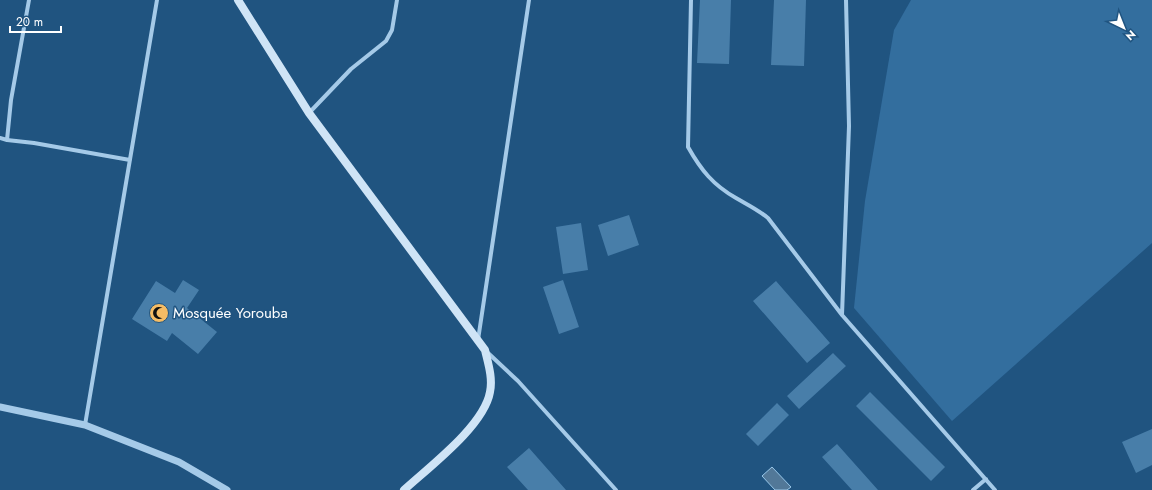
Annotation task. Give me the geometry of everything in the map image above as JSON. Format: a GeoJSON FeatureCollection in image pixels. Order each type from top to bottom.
{"type":"FeatureCollection","features":[{"type":"Feature","properties":{"kind":"main road"},"geometry":{"type":"LineString","coordinates":[[238,0],[309,113],[485,350],[490,373],[490,392],[484,409],[471,428],[404,490]]}},
{"type":"Feature","properties":{"kind":"street"},"geometry":{"type":"LineString","coordinates":[[7,140],[11,100],[29,0]]}},
{"type":"Feature","properties":{"kind":"street"},"geometry":{"type":"LineString","coordinates":[[85,425],[157,0]]}},
{"type":"Feature","properties":{"kind":"street"},"geometry":{"type":"LineString","coordinates":[[309,113],[351,69],[386,41],[392,30],[398,0]]}},
{"type":"Feature","properties":{"kind":"street"},"geometry":{"type":"LineString","coordinates":[[478,340],[529,0]]}},
{"type":"Feature","properties":{"kind":"street"},"geometry":{"type":"LineString","coordinates":[[691,0],[688,147],[706,176],[723,190],[756,208],[768,218],[842,315],[994,490]]}},
{"type":"Feature","properties":{"kind":"street"},"geometry":{"type":"LineString","coordinates":[[842,315],[849,126],[846,0]]}},
{"type":"Feature","properties":{"kind":"street"},"geometry":{"type":"LineString","coordinates":[[0,138],[130,160]]}},
{"type":"Feature","properties":{"kind":"street"},"geometry":{"type":"LineString","coordinates":[[485,350],[518,381],[616,490]]}},
{"type":"Feature","properties":{"kind":"street"},"geometry":{"type":"LineString","coordinates":[[0,407],[85,425],[179,462],[227,490]]}},
{"type":"Feature","properties":{"kind":"street"},"geometry":{"type":"LineString","coordinates":[[973,490],[986,479]]}},
{"type":"Feature","properties":{"kind":"shaded area"},"geometry":{"type":"Polygon","coordinates":[[[911,0],[1152,0],[1152,243],[952,421],[854,308],[865,201],[894,30],[911,0]]]}},
{"type":"Feature","properties":{"kind":"shaded area"},"geometry":{"type":"Polygon","coordinates":[[[772,467],[791,487],[787,490],[775,490],[762,476],[772,467]]]}},
{"type":"Feature","properties":{"kind":"building"},"geometry":{"type":"Polygon","coordinates":[[[700,0],[731,0],[729,64],[697,63],[700,0]]]}},
{"type":"Feature","properties":{"kind":"building"},"geometry":{"type":"Polygon","coordinates":[[[774,0],[806,0],[804,66],[771,65],[774,0]]]}},
{"type":"Feature","properties":{"kind":"building"},"geometry":{"type":"Polygon","coordinates":[[[629,215],[639,245],[608,256],[598,225],[629,215]]]}},
{"type":"Feature","properties":{"kind":"building"},"geometry":{"type":"Polygon","coordinates":[[[581,223],[588,270],[563,274],[556,227],[581,223]]]}},
{"type":"Feature","properties":{"kind":"building"},"geometry":{"type":"Polygon","coordinates":[[[183,280],[199,290],[187,308],[217,332],[198,354],[172,333],[167,341],[132,319],[156,281],[175,293],[183,280]]]}},
{"type":"Feature","properties":{"kind":"building"},"geometry":{"type":"Polygon","coordinates":[[[563,280],[579,327],[559,334],[543,287],[563,280]]]}},
{"type":"Feature","properties":{"kind":"building"},"geometry":{"type":"Polygon","coordinates":[[[776,281],[830,343],[807,363],[753,301],[776,281]]]}},
{"type":"Feature","properties":{"kind":"building"},"geometry":{"type":"Polygon","coordinates":[[[833,353],[846,366],[799,409],[787,396],[833,353]]]}},
{"type":"Feature","properties":{"kind":"building"},"geometry":{"type":"Polygon","coordinates":[[[870,392],[945,467],[931,481],[856,406],[870,392]]]}},
{"type":"Feature","properties":{"kind":"building"},"geometry":{"type":"Polygon","coordinates":[[[777,403],[789,415],[758,446],[746,434],[777,403]]]}},
{"type":"Feature","properties":{"kind":"building"},"geometry":{"type":"Polygon","coordinates":[[[1152,429],[1152,465],[1136,473],[1122,442],[1152,429]]]}},
{"type":"Feature","properties":{"kind":"building"},"geometry":{"type":"Polygon","coordinates":[[[837,444],[878,490],[852,490],[822,457],[837,444]]]}},
{"type":"Feature","properties":{"kind":"building"},"geometry":{"type":"Polygon","coordinates":[[[529,448],[566,490],[528,490],[507,467],[529,448]]]}},
{"type":"Feature","properties":{"kind":"place","name":"Mosquée Yorouba"},"geometry":{"type":"Point","coordinates":[159,313]}}]}
